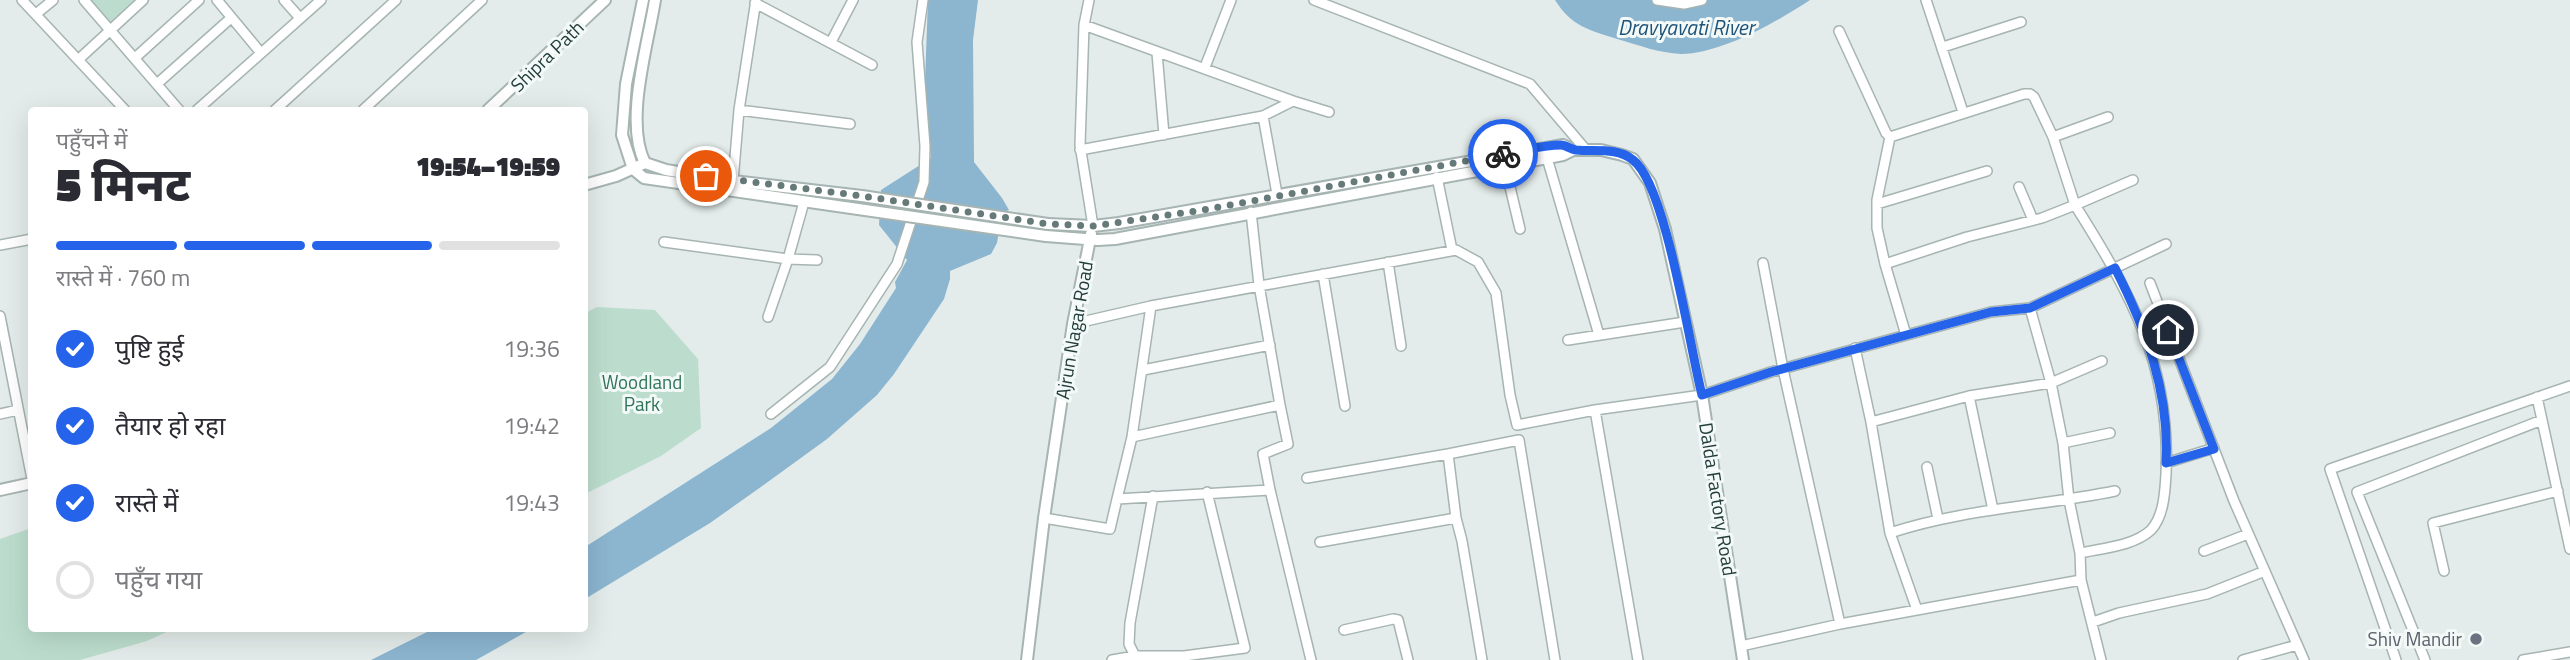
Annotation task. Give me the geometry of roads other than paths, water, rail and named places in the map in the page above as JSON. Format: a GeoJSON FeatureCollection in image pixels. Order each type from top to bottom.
{"type":"FeatureCollection","features":[{"type":"Feature","properties":{"kind":"street"},"geometry":{"type":"LineString","coordinates":[[22,0],[122,107]]}},
{"type":"Feature","properties":{"kind":"street"},"geometry":{"type":"LineString","coordinates":[[36,14],[52,0]]}},
{"type":"Feature","properties":{"kind":"street"},"geometry":{"type":"LineString","coordinates":[[84,0],[177,107]]}},
{"type":"Feature","properties":{"kind":"street"},"geometry":{"type":"LineString","coordinates":[[78,60],[143,0]]}},
{"type":"Feature","properties":{"kind":"street"},"geometry":{"type":"LineString","coordinates":[[136,57],[199,0]]}},
{"type":"Feature","properties":{"kind":"street"},"geometry":{"type":"LineString","coordinates":[[217,0],[261,53]]}},
{"type":"Feature","properties":{"kind":"street"},"geometry":{"type":"LineString","coordinates":[[284,0],[300,18]]}},
{"type":"Feature","properties":{"kind":"street"},"geometry":{"type":"LineString","coordinates":[[200,107],[321,0]]}},
{"type":"Feature","properties":{"kind":"street"},"geometry":{"type":"LineString","coordinates":[[278,107],[396,0]]}},
{"type":"Feature","properties":{"kind":"street"},"geometry":{"type":"LineString","coordinates":[[366,107],[482,0]]}},
{"type":"Feature","properties":{"kind":"street"},"geometry":{"type":"LineString","coordinates":[[587,0],[597,10]]}},
{"type":"Feature","properties":{"kind":"street","name":"Shipra Path"},"geometry":{"type":"LineString","coordinates":[[492,107],[514,89],[605,0]]}},
{"type":"Feature","properties":{"kind":"street"},"geometry":{"type":"LineString","coordinates":[[633,169],[622,135],[626,84],[642,0]]}},
{"type":"Feature","properties":{"kind":"street"},"geometry":{"type":"LineString","coordinates":[[588,185],[645,163],[638,149],[636,122],[655,0]]}},
{"type":"Feature","properties":{"kind":"street"},"geometry":{"type":"LineString","coordinates":[[831,42],[853,0]]}},
{"type":"Feature","properties":{"kind":"street"},"geometry":{"type":"LineString","coordinates":[[771,414],[830,367],[897,264],[924,182],[925,146],[917,42],[923,0]]}},
{"type":"Feature","properties":{"kind":"street","name":"Ajrun Nagar Road"},"geometry":{"type":"LineString","coordinates":[[1027,660],[1044,519],[1073,324],[1094,226],[1080,150],[1084,25],[1089,0]]}},
{"type":"Feature","properties":{"kind":"street"},"geometry":{"type":"LineString","coordinates":[[1205,67],[1231,0]]}},
{"type":"Feature","properties":{"kind":"street"},"geometry":{"type":"LineString","coordinates":[[1314,0],[1530,84],[1587,150]]}},
{"type":"Feature","properties":{"kind":"street"},"geometry":{"type":"LineString","coordinates":[[1657,0],[1684,4],[1702,0]]}},
{"type":"Feature","properties":{"kind":"street"},"geometry":{"type":"LineString","coordinates":[[1926,0],[1964,111]]}},
{"type":"Feature","properties":{"kind":"street"},"geometry":{"type":"LineString","coordinates":[[733,181],[739,110],[756,1],[872,65]]}},
{"type":"Feature","properties":{"kind":"street"},"geometry":{"type":"LineString","coordinates":[[158,83],[231,18]]}},
{"type":"Feature","properties":{"kind":"street"},"geometry":{"type":"LineString","coordinates":[[1943,47],[2021,22]]}},
{"type":"Feature","properties":{"kind":"street"},"geometry":{"type":"LineString","coordinates":[[1084,25],[1329,112]]}},
{"type":"Feature","properties":{"kind":"street"},"geometry":{"type":"LineString","coordinates":[[1839,31],[1890,137]]}},
{"type":"Feature","properties":{"kind":"street"},"geometry":{"type":"LineString","coordinates":[[1157,53],[1164,135]]}},
{"type":"Feature","properties":{"kind":"street"},"geometry":{"type":"LineString","coordinates":[[1890,137],[1964,111],[2030,94],[2034,97],[2053,137],[2076,205],[2115,268],[2134,306],[2153,355],[2163,400],[2166,463],[2162,510],[2152,529],[2134,540],[2080,553]]}},
{"type":"Feature","properties":{"kind":"street"},"geometry":{"type":"LineString","coordinates":[[1080,150],[1263,116],[1293,101]]}},
{"type":"Feature","properties":{"kind":"street"},"geometry":{"type":"LineString","coordinates":[[739,110],[850,124]]}},
{"type":"Feature","properties":{"kind":"street"},"geometry":{"type":"LineString","coordinates":[[1263,116],[1277,194]]}},
{"type":"Feature","properties":{"kind":"street"},"geometry":{"type":"LineString","coordinates":[[2053,137],[2108,117]]}},
{"type":"Feature","properties":{"kind":"street"},"geometry":{"type":"LineString","coordinates":[[1890,137],[1877,204],[1877,228],[1906,335]]}},
{"type":"Feature","properties":{"kind":"street","name":"Dalda Factory Road"},"geometry":{"type":"LineString","coordinates":[[645,163],[666,170],[733,181],[862,196],[1048,224],[1094,226],[1209,209],[1277,194],[1563,145],[1573,150],[1610,152],[1633,159],[1650,183],[1665,229],[1702,395],[1743,660]]}},
{"type":"Feature","properties":{"kind":"street","name":"Dalda Factory Road"},"geometry":{"type":"LineString","coordinates":[[633,169],[644,178],[804,202],[1046,236],[1115,239],[1563,155],[1573,150]]}},
{"type":"Feature","properties":{"kind":"street"},"geometry":{"type":"LineString","coordinates":[[1547,158],[1599,335]]}},
{"type":"Feature","properties":{"kind":"street"},"geometry":{"type":"LineString","coordinates":[[1505,166],[1520,229]]}},
{"type":"Feature","properties":{"kind":"street"},"geometry":{"type":"LineString","coordinates":[[1877,204],[1987,171]]}},
{"type":"Feature","properties":{"kind":"street"},"geometry":{"type":"LineString","coordinates":[[1437,177],[1452,250]]}},
{"type":"Feature","properties":{"kind":"street"},"geometry":{"type":"LineString","coordinates":[[1885,264],[1967,237],[2033,220],[2133,180]]}},
{"type":"Feature","properties":{"kind":"street"},"geometry":{"type":"LineString","coordinates":[[2019,187],[2033,220]]}},
{"type":"Feature","properties":{"kind":"street"},"geometry":{"type":"LineString","coordinates":[[768,317],[804,202]]}},
{"type":"Feature","properties":{"kind":"street"},"geometry":{"type":"LineString","coordinates":[[1251,212],[1259,285],[1288,444],[1263,454],[1311,660]]}},
{"type":"Feature","properties":{"kind":"street"},"geometry":{"type":"LineString","coordinates":[[0,245],[28,240]]}},
{"type":"Feature","properties":{"kind":"street"},"geometry":{"type":"LineString","coordinates":[[664,242],[788,259],[817,260]]}},
{"type":"Feature","properties":{"kind":"street"},"geometry":{"type":"LineString","coordinates":[[1517,425],[1595,410],[1702,395],[1855,348],[1991,312],[2030,308],[2166,244]]}},
{"type":"Feature","properties":{"kind":"street"},"geometry":{"type":"LineString","coordinates":[[1073,324],[1151,306],[1452,250],[1478,262],[1496,293],[1510,395],[1555,660]]}},
{"type":"Feature","properties":{"kind":"street"},"geometry":{"type":"LineString","coordinates":[[1388,262],[1401,346]]}},
{"type":"Feature","properties":{"kind":"street"},"geometry":{"type":"LineString","coordinates":[[1763,263],[1783,369],[1840,624]]}},
{"type":"Feature","properties":{"kind":"street"},"geometry":{"type":"LineString","coordinates":[[1323,274],[1345,406]]}},
{"type":"Feature","properties":{"kind":"street"},"geometry":{"type":"LineString","coordinates":[[2150,283],[2248,534],[2304,660]]}},
{"type":"Feature","properties":{"kind":"street"},"geometry":{"type":"LineString","coordinates":[[1044,519],[1110,529],[1132,437],[1151,306]]}},
{"type":"Feature","properties":{"kind":"street"},"geometry":{"type":"LineString","coordinates":[[2030,308],[2052,383],[2063,443],[2068,500],[2080,553],[2081,580],[2101,660]]}},
{"type":"Feature","properties":{"kind":"street"},"geometry":{"type":"LineString","coordinates":[[0,316],[28,461]]}},
{"type":"Feature","properties":{"kind":"street"},"geometry":{"type":"LineString","coordinates":[[1568,340],[1685,322]]}},
{"type":"Feature","properties":{"kind":"street"},"geometry":{"type":"LineString","coordinates":[[1143,370],[1270,345]]}},
{"type":"Feature","properties":{"kind":"street"},"geometry":{"type":"LineString","coordinates":[[1855,348],[1890,533],[1917,610]]}},
{"type":"Feature","properties":{"kind":"street"},"geometry":{"type":"LineString","coordinates":[[1871,422],[1969,396],[2052,383],[2102,361]]}},
{"type":"Feature","properties":{"kind":"street"},"geometry":{"type":"LineString","coordinates":[[2396,660],[2330,469],[2570,386]]}},
{"type":"Feature","properties":{"kind":"street"},"geometry":{"type":"LineString","coordinates":[[1969,396],[1993,510]]}},
{"type":"Feature","properties":{"kind":"street"},"geometry":{"type":"LineString","coordinates":[[2538,397],[2570,549]]}},
{"type":"Feature","properties":{"kind":"street"},"geometry":{"type":"LineString","coordinates":[[1132,437],[1280,405]]}},
{"type":"Feature","properties":{"kind":"street"},"geometry":{"type":"LineString","coordinates":[[1595,410],[1638,660]]}},
{"type":"Feature","properties":{"kind":"street"},"geometry":{"type":"LineString","coordinates":[[0,414],[18,411]]}},
{"type":"Feature","properties":{"kind":"street"},"geometry":{"type":"LineString","coordinates":[[2425,660],[2357,492],[2542,420]]}},
{"type":"Feature","properties":{"kind":"street"},"geometry":{"type":"LineString","coordinates":[[2063,443],[2110,433]]}},
{"type":"Feature","properties":{"kind":"street"},"geometry":{"type":"LineString","coordinates":[[1307,478],[1519,440]]}},
{"type":"Feature","properties":{"kind":"street"},"geometry":{"type":"LineString","coordinates":[[2166,463],[2214,449]]}},
{"type":"Feature","properties":{"kind":"street"},"geometry":{"type":"LineString","coordinates":[[1448,454],[1456,518],[1482,660]]}},
{"type":"Feature","properties":{"kind":"street"},"geometry":{"type":"LineString","coordinates":[[1927,467],[1938,519]]}},
{"type":"Feature","properties":{"kind":"street"},"geometry":{"type":"LineString","coordinates":[[0,490],[28,482]]}},
{"type":"Feature","properties":{"kind":"street"},"geometry":{"type":"LineString","coordinates":[[1117,499],[1270,490]]}},
{"type":"Feature","properties":{"kind":"street"},"geometry":{"type":"LineString","coordinates":[[1890,533],[1938,519],[2115,491]]}},
{"type":"Feature","properties":{"kind":"street"},"geometry":{"type":"LineString","coordinates":[[2444,571],[2433,523],[2558,491]]}},
{"type":"Feature","properties":{"kind":"street"},"geometry":{"type":"LineString","coordinates":[[1207,492],[1247,660]]}},
{"type":"Feature","properties":{"kind":"street"},"geometry":{"type":"LineString","coordinates":[[1135,656],[1129,644],[1130,624],[1153,496]]}},
{"type":"Feature","properties":{"kind":"street"},"geometry":{"type":"LineString","coordinates":[[1321,542],[1456,518]]}},
{"type":"Feature","properties":{"kind":"street"},"geometry":{"type":"LineString","coordinates":[[2353,534],[2371,527]]}},
{"type":"Feature","properties":{"kind":"street"},"geometry":{"type":"LineString","coordinates":[[2204,551],[2248,534]]}},
{"type":"Feature","properties":{"kind":"street"},"geometry":{"type":"LineString","coordinates":[[2093,622],[2119,613],[2207,594],[2265,571]]}},
{"type":"Feature","properties":{"kind":"street"},"geometry":{"type":"LineString","coordinates":[[1741,646],[1840,624],[2081,580]]}},
{"type":"Feature","properties":{"kind":"street"},"geometry":{"type":"LineString","coordinates":[[1344,630],[1398,620],[1408,660]]}},
{"type":"Feature","properties":{"kind":"street"},"geometry":{"type":"LineString","coordinates":[[2243,660],[2297,645]]}},
{"type":"Feature","properties":{"kind":"street"},"geometry":{"type":"LineString","coordinates":[[1112,660],[1135,656],[1184,656],[1245,648]]}},
{"type":"Feature","properties":{"kind":"street"},"geometry":{"type":"LineString","coordinates":[[2524,660],[2570,652]]}},
{"type":"Feature","properties":{"kind":"water"},"geometry":{"type":"Polygon","coordinates":[[[928,0],[978,0],[973,40],[974,162],[1009,210],[1002,213],[997,243],[991,254],[950,271],[944,299],[894,374],[877,395],[827,439],[710,523],[588,597],[588,545],[771,428],[832,379],[860,344],[896,288],[895,282],[907,260],[879,225],[881,190],[931,158],[925,81],[928,0]]]}},
{"type":"Feature","properties":{"kind":"water","name":"Dravyavati River"},"geometry":{"type":"Polygon","coordinates":[[[1555,0],[1810,0],[1765,27],[1730,43],[1696,53],[1681,54],[1649,48],[1589,30],[1568,16],[1555,0]]]}},
{"type":"Feature","properties":{"kind":"water"},"geometry":{"type":"Polygon","coordinates":[[[427,632],[526,632],[476,660],[371,660],[427,632]]]}},
{"type":"Feature","properties":{"kind":"place","name":"Shiv Mandir"},"geometry":{"type":"Point","coordinates":[2476,639]}},
{"type":"Feature","properties":{"kind":"park label","name":"Woodland Park"},"geometry":{"type":"Point","coordinates":[642,393]}}]}
